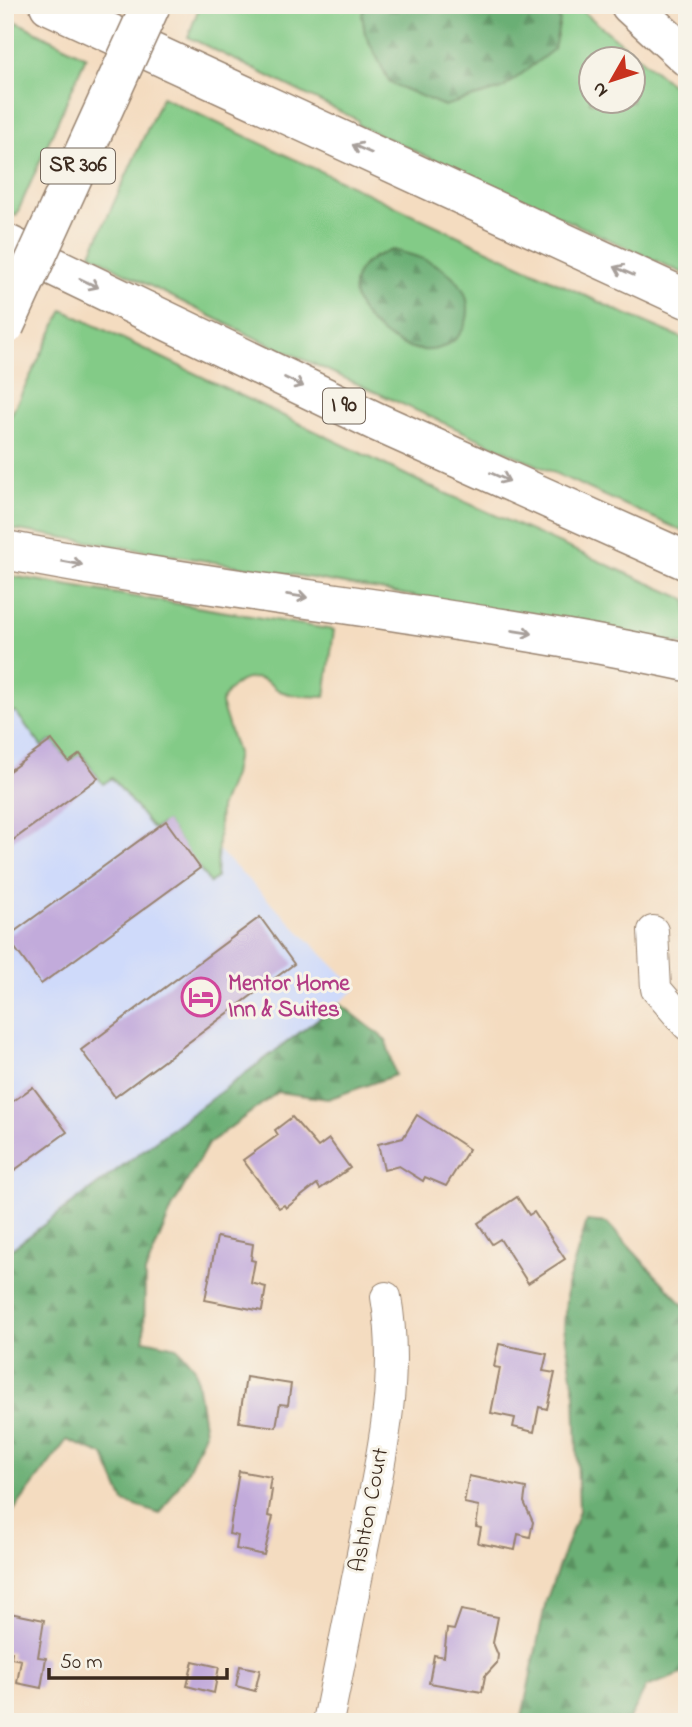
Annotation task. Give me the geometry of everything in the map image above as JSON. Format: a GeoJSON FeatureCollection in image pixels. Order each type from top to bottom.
{"type":"FeatureCollection","features":[{"type":"Feature","properties":{"kind":"main road"},"geometry":{"type":"LineString","coordinates":[[49,5],[687,299]]}},
{"type":"Feature","properties":{"kind":"main road","name":"SR 306"},"geometry":{"type":"LineString","coordinates":[[5,326],[150,5]]}},
{"type":"Feature","properties":{"kind":"main road"},"geometry":{"type":"LineString","coordinates":[[630,5],[687,57]]}},
{"type":"Feature","properties":{"kind":"main road","name":"I 90"},"geometry":{"type":"LineString","coordinates":[[5,243],[377,422],[687,561]]}},
{"type":"Feature","properties":{"kind":"main road"},"geometry":{"type":"LineString","coordinates":[[5,550],[75,564],[286,594],[627,649],[687,662]]}},
{"type":"Feature","properties":{"kind":"street"},"geometry":{"type":"LineString","coordinates":[[653,931],[656,989],[687,1025]]}},
{"type":"Feature","properties":{"kind":"street","name":"Ashton Court"},"geometry":{"type":"LineString","coordinates":[[328,1722],[378,1474],[393,1379],[393,1336],[386,1297]]}},
{"type":"Feature","properties":{"kind":"shaded area"},"geometry":{"type":"Polygon","coordinates":[[[5,636],[357,989],[5,1254],[5,636]]]}},
{"type":"Feature","properties":{"kind":"green space"},"geometry":{"type":"Polygon","coordinates":[[[200,5],[575,5],[625,46],[576,46],[576,116],[646,116],[646,63],[687,97],[687,275],[358,125],[358,120],[188,37],[200,5]]]}},
{"type":"Feature","properties":{"kind":"green space"},"geometry":{"type":"Polygon","coordinates":[[[366,5],[547,5],[560,20],[554,49],[502,89],[444,106],[390,83],[365,34],[362,15],[366,5]]]}},
{"type":"Feature","properties":{"kind":"green space"},"geometry":{"type":"Polygon","coordinates":[[[5,16],[86,57],[16,216],[5,211],[5,16]]]}},
{"type":"Feature","properties":{"kind":"green space"},"geometry":{"type":"Polygon","coordinates":[[[162,97],[616,310],[687,340],[687,533],[245,333],[120,271],[91,253],[162,97]]]}},
{"type":"Feature","properties":{"kind":"green space"},"geometry":{"type":"Polygon","coordinates":[[[393,250],[431,262],[460,284],[468,305],[468,316],[465,326],[451,343],[440,348],[420,350],[400,344],[380,331],[364,315],[355,297],[355,279],[367,262],[393,250]]]}},
{"type":"Feature","properties":{"kind":"green space"},"geometry":{"type":"Polygon","coordinates":[[[63,310],[429,486],[687,600],[687,645],[312,578],[5,528],[5,427],[63,310]]]}},
{"type":"Feature","properties":{"kind":"green space"},"geometry":{"type":"Polygon","coordinates":[[[5,575],[334,630],[325,697],[285,693],[269,682],[254,678],[236,684],[221,703],[237,753],[233,775],[220,808],[216,878],[210,883],[166,822],[153,829],[112,778],[103,784],[81,754],[69,762],[52,740],[42,747],[15,711],[5,718],[5,575]]]}},
{"type":"Feature","properties":{"kind":"green space"},"geometry":{"type":"Polygon","coordinates":[[[339,1003],[386,1040],[395,1075],[328,1099],[278,1092],[208,1144],[173,1206],[145,1273],[144,1340],[177,1347],[195,1368],[205,1432],[188,1471],[160,1514],[124,1502],[104,1455],[67,1440],[5,1522],[5,1254],[339,1003]]]}},
{"type":"Feature","properties":{"kind":"green space"},"geometry":{"type":"Polygon","coordinates":[[[587,1221],[607,1223],[687,1309],[687,1672],[646,1687],[628,1722],[521,1722],[546,1601],[579,1511],[575,1394],[564,1327],[567,1286],[587,1221]]]}},
{"type":"Feature","properties":{"kind":"building"},"geometry":{"type":"Polygon","coordinates":[[[52,740],[69,762],[80,754],[98,778],[5,846],[5,774],[52,740]]]}},
{"type":"Feature","properties":{"kind":"building"},"geometry":{"type":"Polygon","coordinates":[[[166,821],[200,868],[41,984],[7,937],[166,821]]]}},
{"type":"Feature","properties":{"kind":"building","name":"Mentor Home Inn & Suites"},"geometry":{"type":"Polygon","coordinates":[[[260,917],[294,964],[115,1097],[81,1050],[260,917]]]}},
{"type":"Feature","properties":{"kind":"building"},"geometry":{"type":"Polygon","coordinates":[[[33,1087],[67,1132],[5,1177],[5,1107],[33,1087]]]}},
{"type":"Feature","properties":{"kind":"building"},"geometry":{"type":"Polygon","coordinates":[[[417,1115],[469,1149],[446,1186],[425,1177],[423,1181],[399,1166],[384,1170],[378,1144],[403,1138],[417,1115]]]}},
{"type":"Feature","properties":{"kind":"building"},"geometry":{"type":"Polygon","coordinates":[[[292,1117],[318,1147],[329,1139],[350,1168],[320,1189],[317,1184],[286,1208],[284,1205],[279,1208],[243,1160],[278,1135],[275,1130],[292,1117]]]}},
{"type":"Feature","properties":{"kind":"building"},"geometry":{"type":"Polygon","coordinates":[[[517,1197],[529,1215],[534,1212],[565,1259],[528,1283],[500,1239],[492,1244],[478,1223],[517,1197]]]}},
{"type":"Feature","properties":{"kind":"building"},"geometry":{"type":"Polygon","coordinates":[[[217,1237],[253,1244],[251,1260],[255,1261],[251,1283],[266,1287],[262,1311],[205,1300],[217,1237]]]}},
{"type":"Feature","properties":{"kind":"building"},"geometry":{"type":"Polygon","coordinates":[[[499,1344],[547,1354],[543,1371],[555,1373],[547,1409],[539,1407],[534,1432],[513,1427],[515,1418],[491,1413],[500,1368],[494,1367],[499,1344]]]}},
{"type":"Feature","properties":{"kind":"building"},"geometry":{"type":"Polygon","coordinates":[[[246,1377],[291,1384],[288,1405],[280,1404],[276,1427],[239,1422],[246,1377]]]}},
{"type":"Feature","properties":{"kind":"building"},"geometry":{"type":"Polygon","coordinates":[[[239,1471],[271,1477],[268,1516],[273,1517],[264,1555],[236,1549],[238,1536],[229,1534],[239,1471]]]}},
{"type":"Feature","properties":{"kind":"building"},"geometry":{"type":"Polygon","coordinates":[[[469,1476],[526,1488],[524,1502],[533,1522],[530,1537],[518,1534],[515,1550],[478,1543],[481,1528],[476,1527],[479,1506],[464,1503],[469,1476]]]}},
{"type":"Feature","properties":{"kind":"building"},"geometry":{"type":"Polygon","coordinates":[[[461,1610],[498,1617],[493,1643],[498,1655],[497,1663],[485,1676],[482,1692],[429,1683],[434,1655],[444,1657],[447,1629],[454,1630],[461,1610]]]}},
{"type":"Feature","properties":{"kind":"building"},"geometry":{"type":"Polygon","coordinates":[[[5,1612],[44,1620],[38,1657],[46,1658],[41,1688],[17,1683],[21,1660],[11,1658],[12,1652],[5,1651],[5,1612]]]}},
{"type":"Feature","properties":{"kind":"building"},"geometry":{"type":"Polygon","coordinates":[[[193,1661],[219,1667],[214,1693],[187,1686],[193,1661]]]}},
{"type":"Feature","properties":{"kind":"building"},"geometry":{"type":"Polygon","coordinates":[[[240,1666],[260,1670],[255,1691],[236,1686],[240,1666]]]}},
{"type":"Feature","properties":{"kind":"place","name":"Mentor Home Inn & Suites"},"geometry":{"type":"Point","coordinates":[201,997]}}]}
